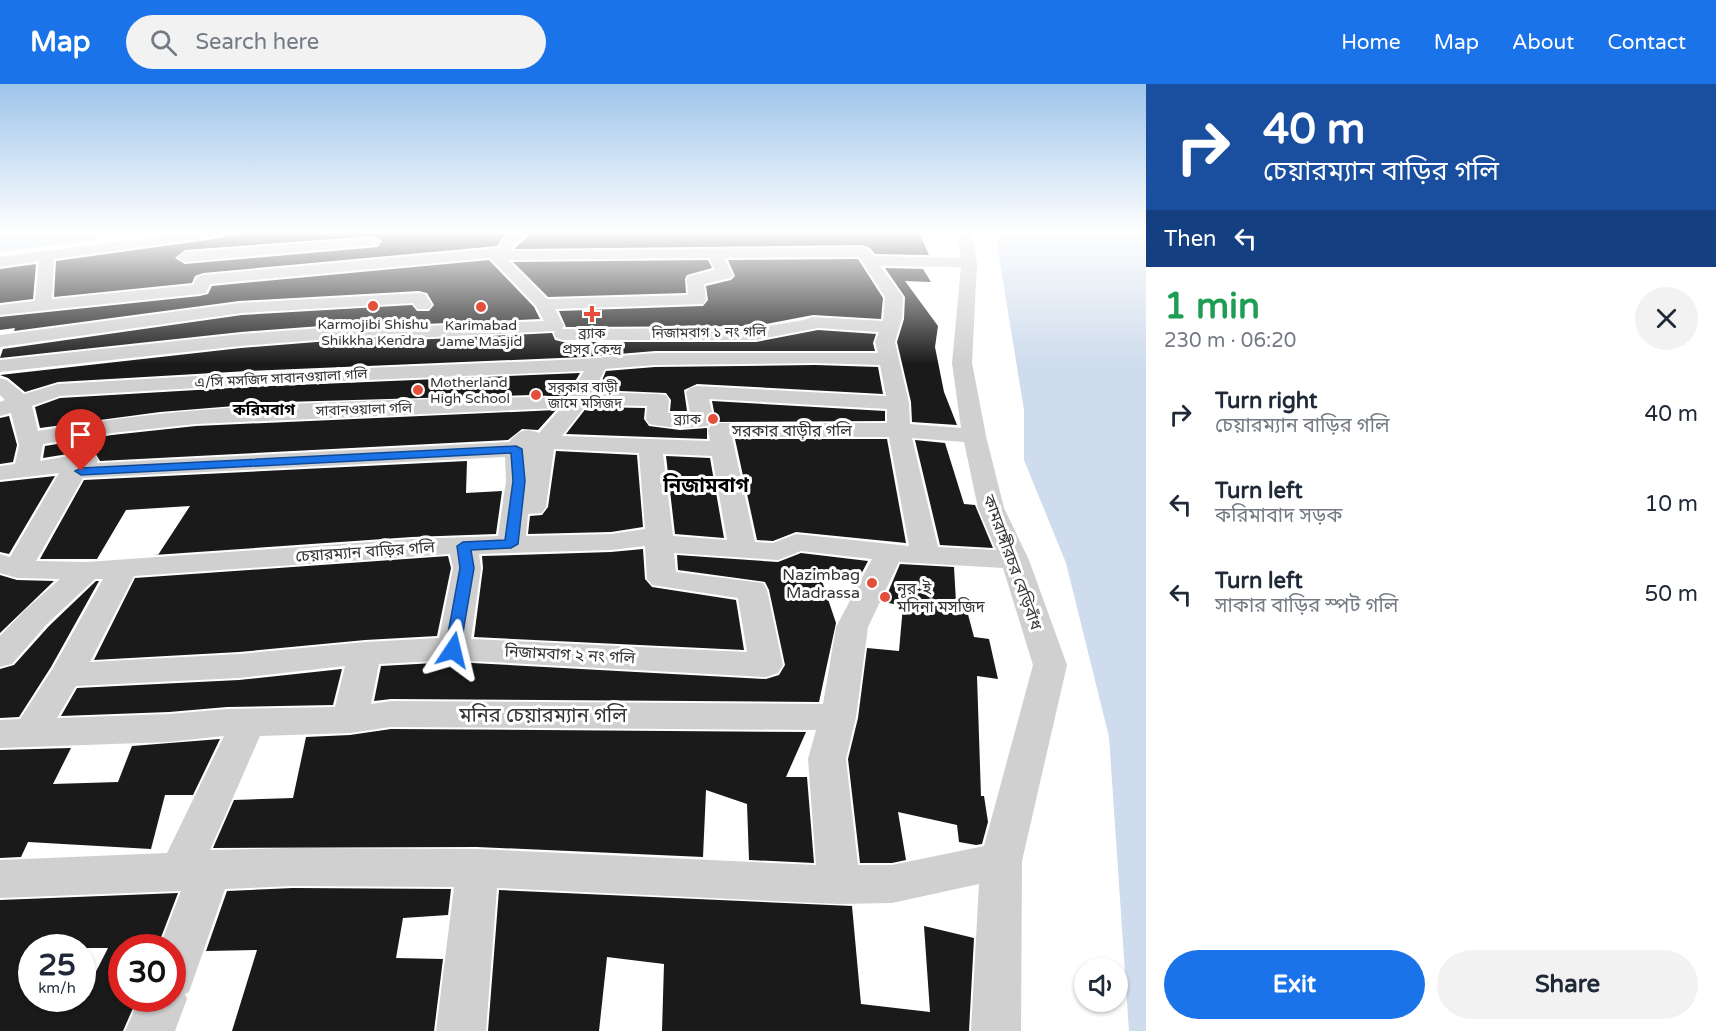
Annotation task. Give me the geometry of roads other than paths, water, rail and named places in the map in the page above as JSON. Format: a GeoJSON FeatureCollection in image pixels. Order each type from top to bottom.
{"type":"FeatureCollection","features":[{"type":"Feature","properties":{"kind":"street"},"geometry":{"type":"LineString","coordinates":[[43,306],[45,276]]}},
{"type":"Feature","properties":{"kind":"street"},"geometry":{"type":"LineString","coordinates":[[188,276],[189,280],[243,276]]}},
{"type":"Feature","properties":{"kind":"street"},"geometry":{"type":"LineString","coordinates":[[518,276],[543,304],[559,330],[577,345],[582,365],[565,409],[529,443],[532,517],[521,543]]}},
{"type":"Feature","properties":{"kind":"street"},"geometry":{"type":"LineString","coordinates":[[543,304],[697,300],[695,279],[708,279],[707,276]]}},
{"type":"Feature","properties":{"kind":"street"},"geometry":{"type":"LineString","coordinates":[[880,276],[894,297],[893,318],[885,342],[898,403],[899,430],[925,554]]}},
{"type":"Feature","properties":{"kind":"street","name":"কামরাঙ্গীরচর বেড়িবাঁধ"},"geometry":{"type":"LineString","coordinates":[[968,276],[963,363],[974,436],[991,508],[1015,560],[1050,665],[1001,861],[996,1031]]}},
{"type":"Feature","properties":{"kind":"street"},"geometry":{"type":"LineString","coordinates":[[224,278],[226,292],[239,291],[237,331],[241,340]]}},
{"type":"Feature","properties":{"kind":"street"},"geometry":{"type":"LineString","coordinates":[[0,310],[201,289],[202,280]]}},
{"type":"Feature","properties":{"kind":"street"},"geometry":{"type":"LineString","coordinates":[[0,341],[90,331],[237,309],[419,298],[423,305]]}},
{"type":"Feature","properties":{"kind":"street","name":"নিজামবাগ ১ নং গলি"},"geometry":{"type":"LineString","coordinates":[[241,340],[414,327],[413,332],[559,330],[756,334],[810,325],[813,322],[889,327]]}},
{"type":"Feature","properties":{"kind":"street"},"geometry":{"type":"LineString","coordinates":[[85,356],[90,331]]}},
{"type":"Feature","properties":{"kind":"street"},"geometry":{"type":"LineString","coordinates":[[0,366],[241,340],[246,341],[250,364],[248,378]]}},
{"type":"Feature","properties":{"kind":"street","name":"এ/সি মসজিদ সাবানওয়ালা গলি"},"geometry":{"type":"LineString","coordinates":[[10,406],[58,390],[248,378],[655,360],[815,357],[889,359]]}},
{"type":"Feature","properties":{"kind":"street"},"geometry":{"type":"LineString","coordinates":[[565,409],[567,391],[582,365]]}},
{"type":"Feature","properties":{"kind":"street"},"geometry":{"type":"LineString","coordinates":[[353,410],[355,392],[362,388],[364,374]]}},
{"type":"Feature","properties":{"kind":"street"},"geometry":{"type":"LineString","coordinates":[[281,412],[296,376]]}},
{"type":"Feature","properties":{"kind":"street"},"geometry":{"type":"LineString","coordinates":[[163,420],[169,383]]}},
{"type":"Feature","properties":{"kind":"street"},"geometry":{"type":"LineString","coordinates":[[0,384],[31,445],[26,469]]}},
{"type":"Feature","properties":{"kind":"street","name":"সরকার বাড়ীর গলি"},"geometry":{"type":"LineString","coordinates":[[565,409],[658,400],[657,419],[703,420],[698,392],[898,403]]}},
{"type":"Feature","properties":{"kind":"street"},"geometry":{"type":"LineString","coordinates":[[565,409],[721,439],[743,549]]}},
{"type":"Feature","properties":{"kind":"street","name":"সাবানওয়ালা গলি"},"geometry":{"type":"LineString","coordinates":[[29,440],[78,430],[163,420],[281,412],[565,409]]}},
{"type":"Feature","properties":{"kind":"street","name":"সরকার বাড়ীর গলি"},"geometry":{"type":"LineString","coordinates":[[0,473],[55,467],[529,443],[650,446],[721,439],[899,430],[974,436]]}},
{"type":"Feature","properties":{"kind":"street"},"geometry":{"type":"LineString","coordinates":[[650,446],[659,540]]}},
{"type":"Feature","properties":{"kind":"street"},"geometry":{"type":"LineString","coordinates":[[8,566],[71,474],[83,466]]}},
{"type":"Feature","properties":{"kind":"street","name":"চেয়ারম্যান বাড়ির গলি"},"geometry":{"type":"LineString","coordinates":[[8,566],[87,571],[412,547],[659,540],[778,552],[796,542],[890,553],[1015,560]]}},
{"type":"Feature","properties":{"kind":"street","name":"নিজামবাগ ২ নং গলি"},"geometry":{"type":"LineString","coordinates":[[66,675],[239,666],[365,653],[453,650],[578,654],[766,665],[752,590],[662,579],[659,540]]}},
{"type":"Feature","properties":{"kind":"street"},"geometry":{"type":"LineString","coordinates":[[453,650],[467,568],[463,546]]}},
{"type":"Feature","properties":{"kind":"street"},"geometry":{"type":"LineString","coordinates":[[838,885],[833,806],[827,759],[838,717],[852,627],[890,553]]}},
{"type":"Feature","properties":{"kind":"street"},"geometry":{"type":"LineString","coordinates":[[15,733],[66,675],[124,568]]}},
{"type":"Feature","properties":{"kind":"street"},"geometry":{"type":"LineString","coordinates":[[0,656],[36,617],[87,571]]}},
{"type":"Feature","properties":{"kind":"street"},"geometry":{"type":"LineString","coordinates":[[350,720],[365,653]]}},
{"type":"Feature","properties":{"kind":"street","name":"মনির চেয়ারম্যান গলি"},"geometry":{"type":"LineString","coordinates":[[15,733],[169,728],[227,722],[350,720],[391,714],[838,717]]}},
{"type":"Feature","properties":{"kind":"street"},"geometry":{"type":"LineString","coordinates":[[209,872],[186,858],[248,723]]}},
{"type":"Feature","properties":{"kind":"street"},"geometry":{"type":"LineString","coordinates":[[0,879],[293,867],[477,868],[838,885],[892,884],[1001,861]]}},
{"type":"Feature","properties":{"kind":"street"},"geometry":{"type":"LineString","coordinates":[[461,1031],[477,868]]}},
{"type":"Feature","properties":{"kind":"street"},"geometry":{"type":"LineString","coordinates":[[186,937],[209,872]]}},
{"type":"Feature","properties":{"kind":"street"},"geometry":{"type":"LineString","coordinates":[[150,1031],[158,1012]]}},
{"type":"Feature","properties":{"kind":"water"},"geometry":{"type":"Polygon","coordinates":[[[1002,276],[1146,276],[1146,1031],[1129,1031],[1128,958],[1124,958],[1109,737],[1066,563],[1024,460],[1024,410],[1002,276]]]}},
{"type":"Feature","properties":{"kind":"place","name":"Karmojibi Shishu Shikkha Kendra"},"geometry":{"type":"Point","coordinates":[373,306]}},
{"type":"Feature","properties":{"kind":"place","name":"Karimabad Jame Masjid"},"geometry":{"type":"Point","coordinates":[481,307]}},
{"type":"Feature","properties":{"kind":"place","name":"ব্র্যাক প্রসব কেন্দ্র"},"geometry":{"type":"Point","coordinates":[592,314]}},
{"type":"Feature","properties":{"kind":"place","name":"Motherland High School"},"geometry":{"type":"Point","coordinates":[418,390]}},
{"type":"Feature","properties":{"kind":"place","name":"সরকার বাড়ী জামে মসিজদ"},"geometry":{"type":"Point","coordinates":[536,395]}},
{"type":"Feature","properties":{"kind":"place","name":"ব্র্যাক"},"geometry":{"type":"Point","coordinates":[713,419]}},
{"type":"Feature","properties":{"kind":"place","name":"Nazimbag Madrassa"},"geometry":{"type":"Point","coordinates":[872,583]}},
{"type":"Feature","properties":{"kind":"place","name":"নূর-ই মদিনা মসজিদ"},"geometry":{"type":"Point","coordinates":[885,597]}},
{"type":"Feature","properties":{"kind":"district","name":"করিমবাগ"},"geometry":{"type":"Point","coordinates":[264,409]}},
{"type":"Feature","properties":{"kind":"district","name":"নিজামবাগ"},"geometry":{"type":"Point","coordinates":[706,485]}}]}
